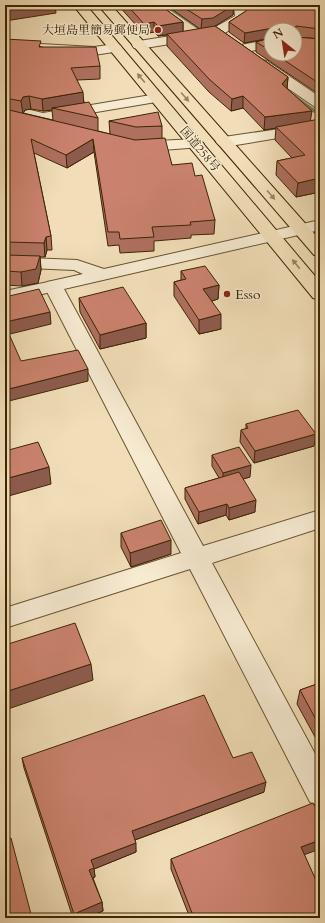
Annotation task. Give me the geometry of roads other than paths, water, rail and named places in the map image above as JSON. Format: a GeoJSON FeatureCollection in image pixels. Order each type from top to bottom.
{"type":"FeatureCollection","features":[{"type":"Feature","properties":{"kind":"highway","name":"国道258号"},"geometry":{"type":"LineString","coordinates":[[79,5],[320,294]]}},
{"type":"Feature","properties":{"kind":"highway","name":"国道258号"},"geometry":{"type":"LineString","coordinates":[[104,5],[320,252]]}},
{"type":"Feature","properties":{"kind":"street"},"geometry":{"type":"LineString","coordinates":[[139,45],[207,33],[241,17],[240,5]]}},
{"type":"Feature","properties":{"kind":"street"},"geometry":{"type":"LineString","coordinates":[[186,27],[207,33],[241,49],[320,104]]}},
{"type":"Feature","properties":{"kind":"street"},"geometry":{"type":"LineString","coordinates":[[241,49],[263,45]]}},
{"type":"Feature","properties":{"kind":"street"},"geometry":{"type":"LineString","coordinates":[[5,46],[94,51],[115,48]]}},
{"type":"Feature","properties":{"kind":"street"},"geometry":{"type":"LineString","coordinates":[[5,108],[43,117],[158,98]]}},
{"type":"Feature","properties":{"kind":"street"},"geometry":{"type":"LineString","coordinates":[[5,116],[59,129]]}},
{"type":"Feature","properties":{"kind":"street"},"geometry":{"type":"LineString","coordinates":[[224,142],[320,127]]}},
{"type":"Feature","properties":{"kind":"street"},"geometry":{"type":"LineString","coordinates":[[121,143],[136,147],[196,144]]}},
{"type":"Feature","properties":{"kind":"street"},"geometry":{"type":"LineString","coordinates":[[5,297],[273,236],[300,228],[320,225]]}},
{"type":"Feature","properties":{"kind":"street"},"geometry":{"type":"LineString","coordinates":[[5,262],[77,265],[102,275]]}},
{"type":"Feature","properties":{"kind":"street"},"geometry":{"type":"LineString","coordinates":[[54,286],[320,792]]}},
{"type":"Feature","properties":{"kind":"street"},"geometry":{"type":"LineString","coordinates":[[5,618],[320,520]]}},
{"type":"Feature","properties":{"kind":"waterway"},"geometry":{"type":"LineString","coordinates":[[164,5],[207,33]]}},
{"type":"Feature","properties":{"kind":"waterway"},"geometry":{"type":"LineString","coordinates":[[292,95],[320,115]]}},
{"type":"Feature","properties":{"kind":"place","name":"大垣島里簡易郵便局"},"geometry":{"type":"Point","coordinates":[158,30]}},
{"type":"Feature","properties":{"kind":"place","name":"Esso"},"geometry":{"type":"Point","coordinates":[227,294]}}]}
